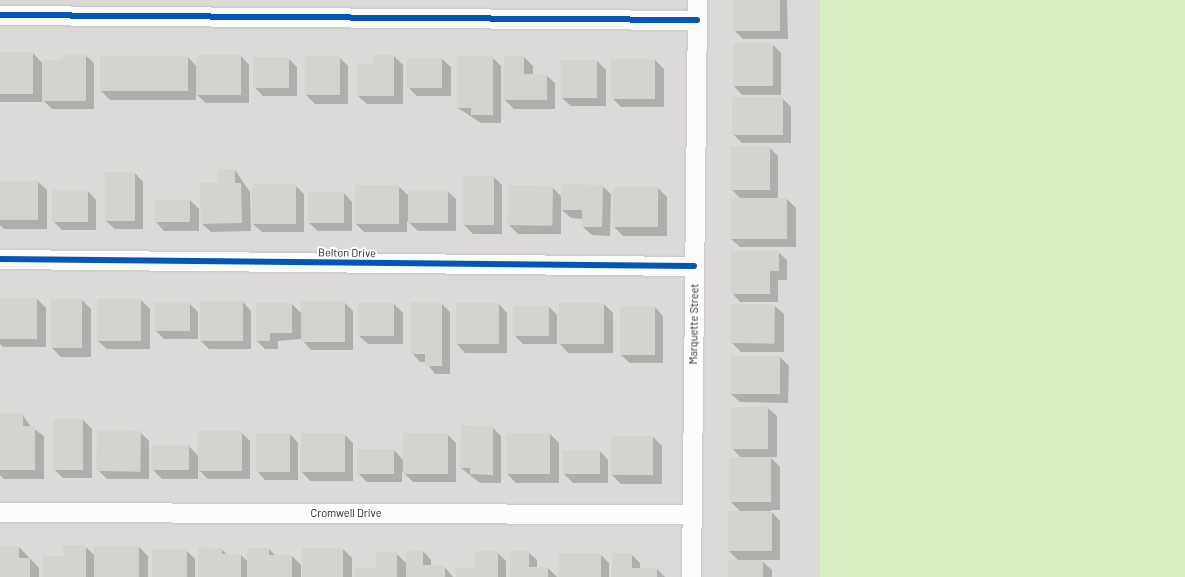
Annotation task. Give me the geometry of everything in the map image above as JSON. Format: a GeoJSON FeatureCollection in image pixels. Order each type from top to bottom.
{"type":"FeatureCollection","features":[{"type":"Feature","properties":{"kind":"street","name":"Marquette Street"},"geometry":{"type":"LineString","coordinates":[[691,577],[697,0]]}},
{"type":"Feature","properties":{"kind":"street"},"geometry":{"type":"LineString","coordinates":[[0,15],[697,20]]}},
{"type":"Feature","properties":{"kind":"street","name":"Belton Drive"},"geometry":{"type":"LineString","coordinates":[[0,260],[694,266]]}},
{"type":"Feature","properties":{"kind":"street","name":"Cromwell Drive"},"geometry":{"type":"LineString","coordinates":[[0,512],[692,514]]}},
{"type":"Feature","properties":{"kind":"shaded area"},"geometry":{"type":"Polygon","coordinates":[[[0,0],[820,0],[820,577],[0,577],[0,0]]]}},
{"type":"Feature","properties":{"kind":"green space"},"geometry":{"type":"Polygon","coordinates":[[[820,0],[1185,0],[1185,577],[820,577],[820,0]]]}},
{"type":"Feature","properties":{"kind":"building"},"geometry":{"type":"Polygon","coordinates":[[[733,0],[780,0],[780,31],[733,31],[733,0]]]}},
{"type":"Feature","properties":{"kind":"building"},"geometry":{"type":"Polygon","coordinates":[[[733,43],[773,43],[773,86],[733,86],[733,43]]]}},
{"type":"Feature","properties":{"kind":"building"},"geometry":{"type":"Polygon","coordinates":[[[0,52],[33,52],[33,94],[0,94],[0,52]]]}},
{"type":"Feature","properties":{"kind":"building"},"geometry":{"type":"Polygon","coordinates":[[[63,54],[86,54],[86,101],[42,101],[42,60],[63,60],[63,54]]]}},
{"type":"Feature","properties":{"kind":"building"},"geometry":{"type":"Polygon","coordinates":[[[196,55],[241,55],[241,95],[196,95],[196,55]]]}},
{"type":"Feature","properties":{"kind":"building"},"geometry":{"type":"Polygon","coordinates":[[[373,55],[394,55],[394,96],[357,96],[357,64],[373,64],[373,55]]]}},
{"type":"Feature","properties":{"kind":"building"},"geometry":{"type":"Polygon","coordinates":[[[100,56],[188,56],[188,91],[100,91],[100,56]]]}},
{"type":"Feature","properties":{"kind":"building"},"geometry":{"type":"Polygon","coordinates":[[[305,56],[340,56],[340,95],[305,95],[305,56]]]}},
{"type":"Feature","properties":{"kind":"building"},"geometry":{"type":"Polygon","coordinates":[[[457,56],[493,56],[493,115],[471,115],[471,108],[457,108],[457,56]]]}},
{"type":"Feature","properties":{"kind":"building"},"geometry":{"type":"Polygon","coordinates":[[[504,56],[524,56],[524,74],[547,74],[547,100],[504,100],[504,56]]]}},
{"type":"Feature","properties":{"kind":"building"},"geometry":{"type":"Polygon","coordinates":[[[253,57],[289,57],[289,88],[253,88],[253,57]]]}},
{"type":"Feature","properties":{"kind":"building"},"geometry":{"type":"Polygon","coordinates":[[[407,58],[442,58],[442,88],[407,88],[407,58]]]}},
{"type":"Feature","properties":{"kind":"building"},"geometry":{"type":"Polygon","coordinates":[[[611,59],[655,59],[655,99],[611,99],[611,59]]]}},
{"type":"Feature","properties":{"kind":"building"},"geometry":{"type":"Polygon","coordinates":[[[561,60],[597,60],[597,98],[561,98],[561,60]]]}},
{"type":"Feature","properties":{"kind":"building"},"geometry":{"type":"Polygon","coordinates":[[[732,97],[783,97],[783,135],[732,135],[732,97]]]}},
{"type":"Feature","properties":{"kind":"building"},"geometry":{"type":"Polygon","coordinates":[[[731,146],[770,146],[770,190],[731,190],[731,146]]]}},
{"type":"Feature","properties":{"kind":"building"},"geometry":{"type":"Polygon","coordinates":[[[218,169],[235,169],[235,183],[241,183],[242,223],[201,224],[200,183],[218,183],[218,169]]]}},
{"type":"Feature","properties":{"kind":"building"},"geometry":{"type":"Polygon","coordinates":[[[105,172],[135,172],[135,221],[105,221],[105,172]]]}},
{"type":"Feature","properties":{"kind":"building"},"geometry":{"type":"Polygon","coordinates":[[[463,176],[494,176],[494,225],[463,225],[463,176]]]}},
{"type":"Feature","properties":{"kind":"building"},"geometry":{"type":"Polygon","coordinates":[[[0,181],[38,181],[38,220],[0,220],[0,181]]]}},
{"type":"Feature","properties":{"kind":"building"},"geometry":{"type":"Polygon","coordinates":[[[252,184],[296,184],[296,224],[252,224],[252,184]]]}},
{"type":"Feature","properties":{"kind":"building"},"geometry":{"type":"Polygon","coordinates":[[[561,184],[603,185],[602,227],[582,227],[582,210],[561,210],[561,184]]]}},
{"type":"Feature","properties":{"kind":"building"},"geometry":{"type":"Polygon","coordinates":[[[355,185],[399,185],[399,224],[355,224],[355,185]]]}},
{"type":"Feature","properties":{"kind":"building"},"geometry":{"type":"Polygon","coordinates":[[[508,185],[553,186],[552,226],[507,225],[508,185]]]}},
{"type":"Feature","properties":{"kind":"building"},"geometry":{"type":"Polygon","coordinates":[[[613,187],[658,187],[658,227],[613,227],[613,187]]]}},
{"type":"Feature","properties":{"kind":"building"},"geometry":{"type":"Polygon","coordinates":[[[52,190],[88,190],[88,222],[52,222],[52,190]]]}},
{"type":"Feature","properties":{"kind":"building"},"geometry":{"type":"Polygon","coordinates":[[[408,190],[448,190],[448,223],[408,223],[408,190]]]}},
{"type":"Feature","properties":{"kind":"building"},"geometry":{"type":"Polygon","coordinates":[[[308,192],[344,192],[344,223],[308,223],[308,192]]]}},
{"type":"Feature","properties":{"kind":"building"},"geometry":{"type":"Polygon","coordinates":[[[730,198],[787,198],[787,239],[730,239],[730,198]]]}},
{"type":"Feature","properties":{"kind":"building"},"geometry":{"type":"Polygon","coordinates":[[[155,200],[190,200],[190,222],[155,222],[155,200]]]}},
{"type":"Feature","properties":{"kind":"building"},"geometry":{"type":"Polygon","coordinates":[[[731,251],[779,251],[779,271],[770,271],[770,294],[731,294],[731,251]]]}},
{"type":"Feature","properties":{"kind":"building"},"geometry":{"type":"Polygon","coordinates":[[[0,298],[37,298],[37,339],[0,339],[0,298]]]}},
{"type":"Feature","properties":{"kind":"building"},"geometry":{"type":"Polygon","coordinates":[[[51,299],[82,299],[82,348],[51,348],[51,299]]]}},
{"type":"Feature","properties":{"kind":"building"},"geometry":{"type":"Polygon","coordinates":[[[97,299],[141,299],[141,341],[97,341],[97,299]]]}},
{"type":"Feature","properties":{"kind":"building"},"geometry":{"type":"Polygon","coordinates":[[[200,301],[243,301],[243,341],[200,341],[200,301]]]}},
{"type":"Feature","properties":{"kind":"building"},"geometry":{"type":"Polygon","coordinates":[[[301,301],[345,301],[345,342],[301,342],[301,301]]]}},
{"type":"Feature","properties":{"kind":"building"},"geometry":{"type":"Polygon","coordinates":[[[154,302],[190,302],[190,331],[154,331],[154,302]]]}},
{"type":"Feature","properties":{"kind":"building"},"geometry":{"type":"Polygon","coordinates":[[[411,302],[442,302],[442,366],[425,366],[425,354],[411,354],[411,302]]]}},
{"type":"Feature","properties":{"kind":"building"},"geometry":{"type":"Polygon","coordinates":[[[256,303],[292,303],[292,333],[270,333],[270,341],[256,341],[256,303]]]}},
{"type":"Feature","properties":{"kind":"building"},"geometry":{"type":"Polygon","coordinates":[[[358,303],[394,303],[394,336],[358,336],[358,303]]]}},
{"type":"Feature","properties":{"kind":"building"},"geometry":{"type":"Polygon","coordinates":[[[456,303],[499,303],[499,344],[456,344],[456,303]]]}},
{"type":"Feature","properties":{"kind":"building"},"geometry":{"type":"Polygon","coordinates":[[[559,303],[604,303],[604,344],[559,344],[559,303]]]}},
{"type":"Feature","properties":{"kind":"building"},"geometry":{"type":"Polygon","coordinates":[[[731,304],[775,305],[774,344],[730,343],[731,304]]]}},
{"type":"Feature","properties":{"kind":"building"},"geometry":{"type":"Polygon","coordinates":[[[513,306],[549,306],[549,336],[513,336],[513,306]]]}},
{"type":"Feature","properties":{"kind":"building"},"geometry":{"type":"Polygon","coordinates":[[[620,306],[655,306],[655,355],[620,355],[620,306]]]}},
{"type":"Feature","properties":{"kind":"building"},"geometry":{"type":"Polygon","coordinates":[[[730,356],[780,356],[780,394],[730,394],[730,356]]]}},
{"type":"Feature","properties":{"kind":"building"},"geometry":{"type":"Polygon","coordinates":[[[731,407],[768,407],[768,449],[731,449],[731,407]]]}},
{"type":"Feature","properties":{"kind":"building"},"geometry":{"type":"Polygon","coordinates":[[[0,413],[23,413],[23,426],[35,426],[35,470],[0,470],[0,413]]]}},
{"type":"Feature","properties":{"kind":"building"},"geometry":{"type":"Polygon","coordinates":[[[53,419],[83,419],[83,470],[53,470],[53,419]]]}},
{"type":"Feature","properties":{"kind":"building"},"geometry":{"type":"Polygon","coordinates":[[[461,425],[493,426],[493,475],[470,474],[470,468],[460,468],[461,425]]]}},
{"type":"Feature","properties":{"kind":"building"},"geometry":{"type":"Polygon","coordinates":[[[97,430],[141,431],[140,472],[96,471],[97,430]]]}},
{"type":"Feature","properties":{"kind":"building"},"geometry":{"type":"Polygon","coordinates":[[[198,431],[242,431],[242,471],[198,471],[198,431]]]}},
{"type":"Feature","properties":{"kind":"building"},"geometry":{"type":"Polygon","coordinates":[[[256,433],[290,433],[290,472],[256,472],[256,433]]]}},
{"type":"Feature","properties":{"kind":"building"},"geometry":{"type":"Polygon","coordinates":[[[301,433],[345,433],[345,472],[301,472],[301,433]]]}},
{"type":"Feature","properties":{"kind":"building"},"geometry":{"type":"Polygon","coordinates":[[[403,433],[448,433],[448,474],[403,474],[403,433]]]}},
{"type":"Feature","properties":{"kind":"building"},"geometry":{"type":"Polygon","coordinates":[[[506,433],[550,433],[550,474],[506,474],[506,433]]]}},
{"type":"Feature","properties":{"kind":"building"},"geometry":{"type":"Polygon","coordinates":[[[611,436],[653,436],[653,475],[611,475],[611,436]]]}},
{"type":"Feature","properties":{"kind":"building"},"geometry":{"type":"Polygon","coordinates":[[[152,445],[189,445],[189,470],[152,470],[152,445]]]}},
{"type":"Feature","properties":{"kind":"building"},"geometry":{"type":"Polygon","coordinates":[[[357,449],[394,449],[394,474],[357,474],[357,449]]]}},
{"type":"Feature","properties":{"kind":"building"},"geometry":{"type":"Polygon","coordinates":[[[563,450],[600,450],[600,474],[563,474],[563,450]]]}},
{"type":"Feature","properties":{"kind":"building"},"geometry":{"type":"Polygon","coordinates":[[[729,457],[771,457],[771,502],[729,502],[729,457]]]}},
{"type":"Feature","properties":{"kind":"building"},"geometry":{"type":"Polygon","coordinates":[[[728,511],[772,511],[772,551],[728,551],[728,511]]]}},
{"type":"Feature","properties":{"kind":"building"},"geometry":{"type":"Polygon","coordinates":[[[63,545],[86,545],[86,577],[42,577],[42,556],[63,556],[63,545]]]}},
{"type":"Feature","properties":{"kind":"building"},"geometry":{"type":"Polygon","coordinates":[[[0,546],[19,546],[19,558],[30,558],[30,577],[0,577],[0,546]]]}},
{"type":"Feature","properties":{"kind":"building"},"geometry":{"type":"Polygon","coordinates":[[[94,546],[139,546],[139,577],[94,577],[94,546]]]}},
{"type":"Feature","properties":{"kind":"building"},"geometry":{"type":"Polygon","coordinates":[[[198,547],[222,548],[222,554],[241,554],[241,577],[198,577],[198,547]]]}},
{"type":"Feature","properties":{"kind":"building"},"geometry":{"type":"Polygon","coordinates":[[[247,548],[269,548],[269,555],[292,555],[292,577],[247,577],[247,548]]]}},
{"type":"Feature","properties":{"kind":"building"},"geometry":{"type":"Polygon","coordinates":[[[302,548],[343,548],[343,577],[302,577],[302,548]]]}},
{"type":"Feature","properties":{"kind":"building"},"geometry":{"type":"Polygon","coordinates":[[[152,549],[187,549],[187,577],[152,577],[152,549]]]}},
{"type":"Feature","properties":{"kind":"building"},"geometry":{"type":"Polygon","coordinates":[[[406,550],[423,550],[423,565],[445,565],[445,577],[406,577],[406,550]]]}},
{"type":"Feature","properties":{"kind":"building"},"geometry":{"type":"Polygon","coordinates":[[[475,551],[498,551],[498,577],[456,577],[456,568],[475,568],[475,551]]]}},
{"type":"Feature","properties":{"kind":"building"},"geometry":{"type":"Polygon","coordinates":[[[510,551],[529,551],[529,567],[548,567],[548,577],[510,577],[510,551]]]}},
{"type":"Feature","properties":{"kind":"building"},"geometry":{"type":"Polygon","coordinates":[[[376,552],[397,552],[397,577],[354,577],[354,568],[376,568],[376,552]]]}},
{"type":"Feature","properties":{"kind":"building"},"geometry":{"type":"Polygon","coordinates":[[[559,553],[601,553],[601,577],[559,577],[559,553]]]}},
{"type":"Feature","properties":{"kind":"building"},"geometry":{"type":"Polygon","coordinates":[[[612,553],[632,553],[632,568],[657,568],[657,577],[612,577],[612,553]]]}},
{"type":"Feature","properties":{"kind":"building"},"geometry":{"type":"Polygon","coordinates":[[[728,560],[763,560],[763,577],[728,577],[728,560]]]}},
{"type":"Feature","properties":{"kind":"cycle path"},"geometry":{"type":"LineString","coordinates":[[0,15],[697,20]]}},
{"type":"Feature","properties":{"kind":"cycle path"},"geometry":{"type":"LineString","coordinates":[[0,259],[694,266]]}}]}
